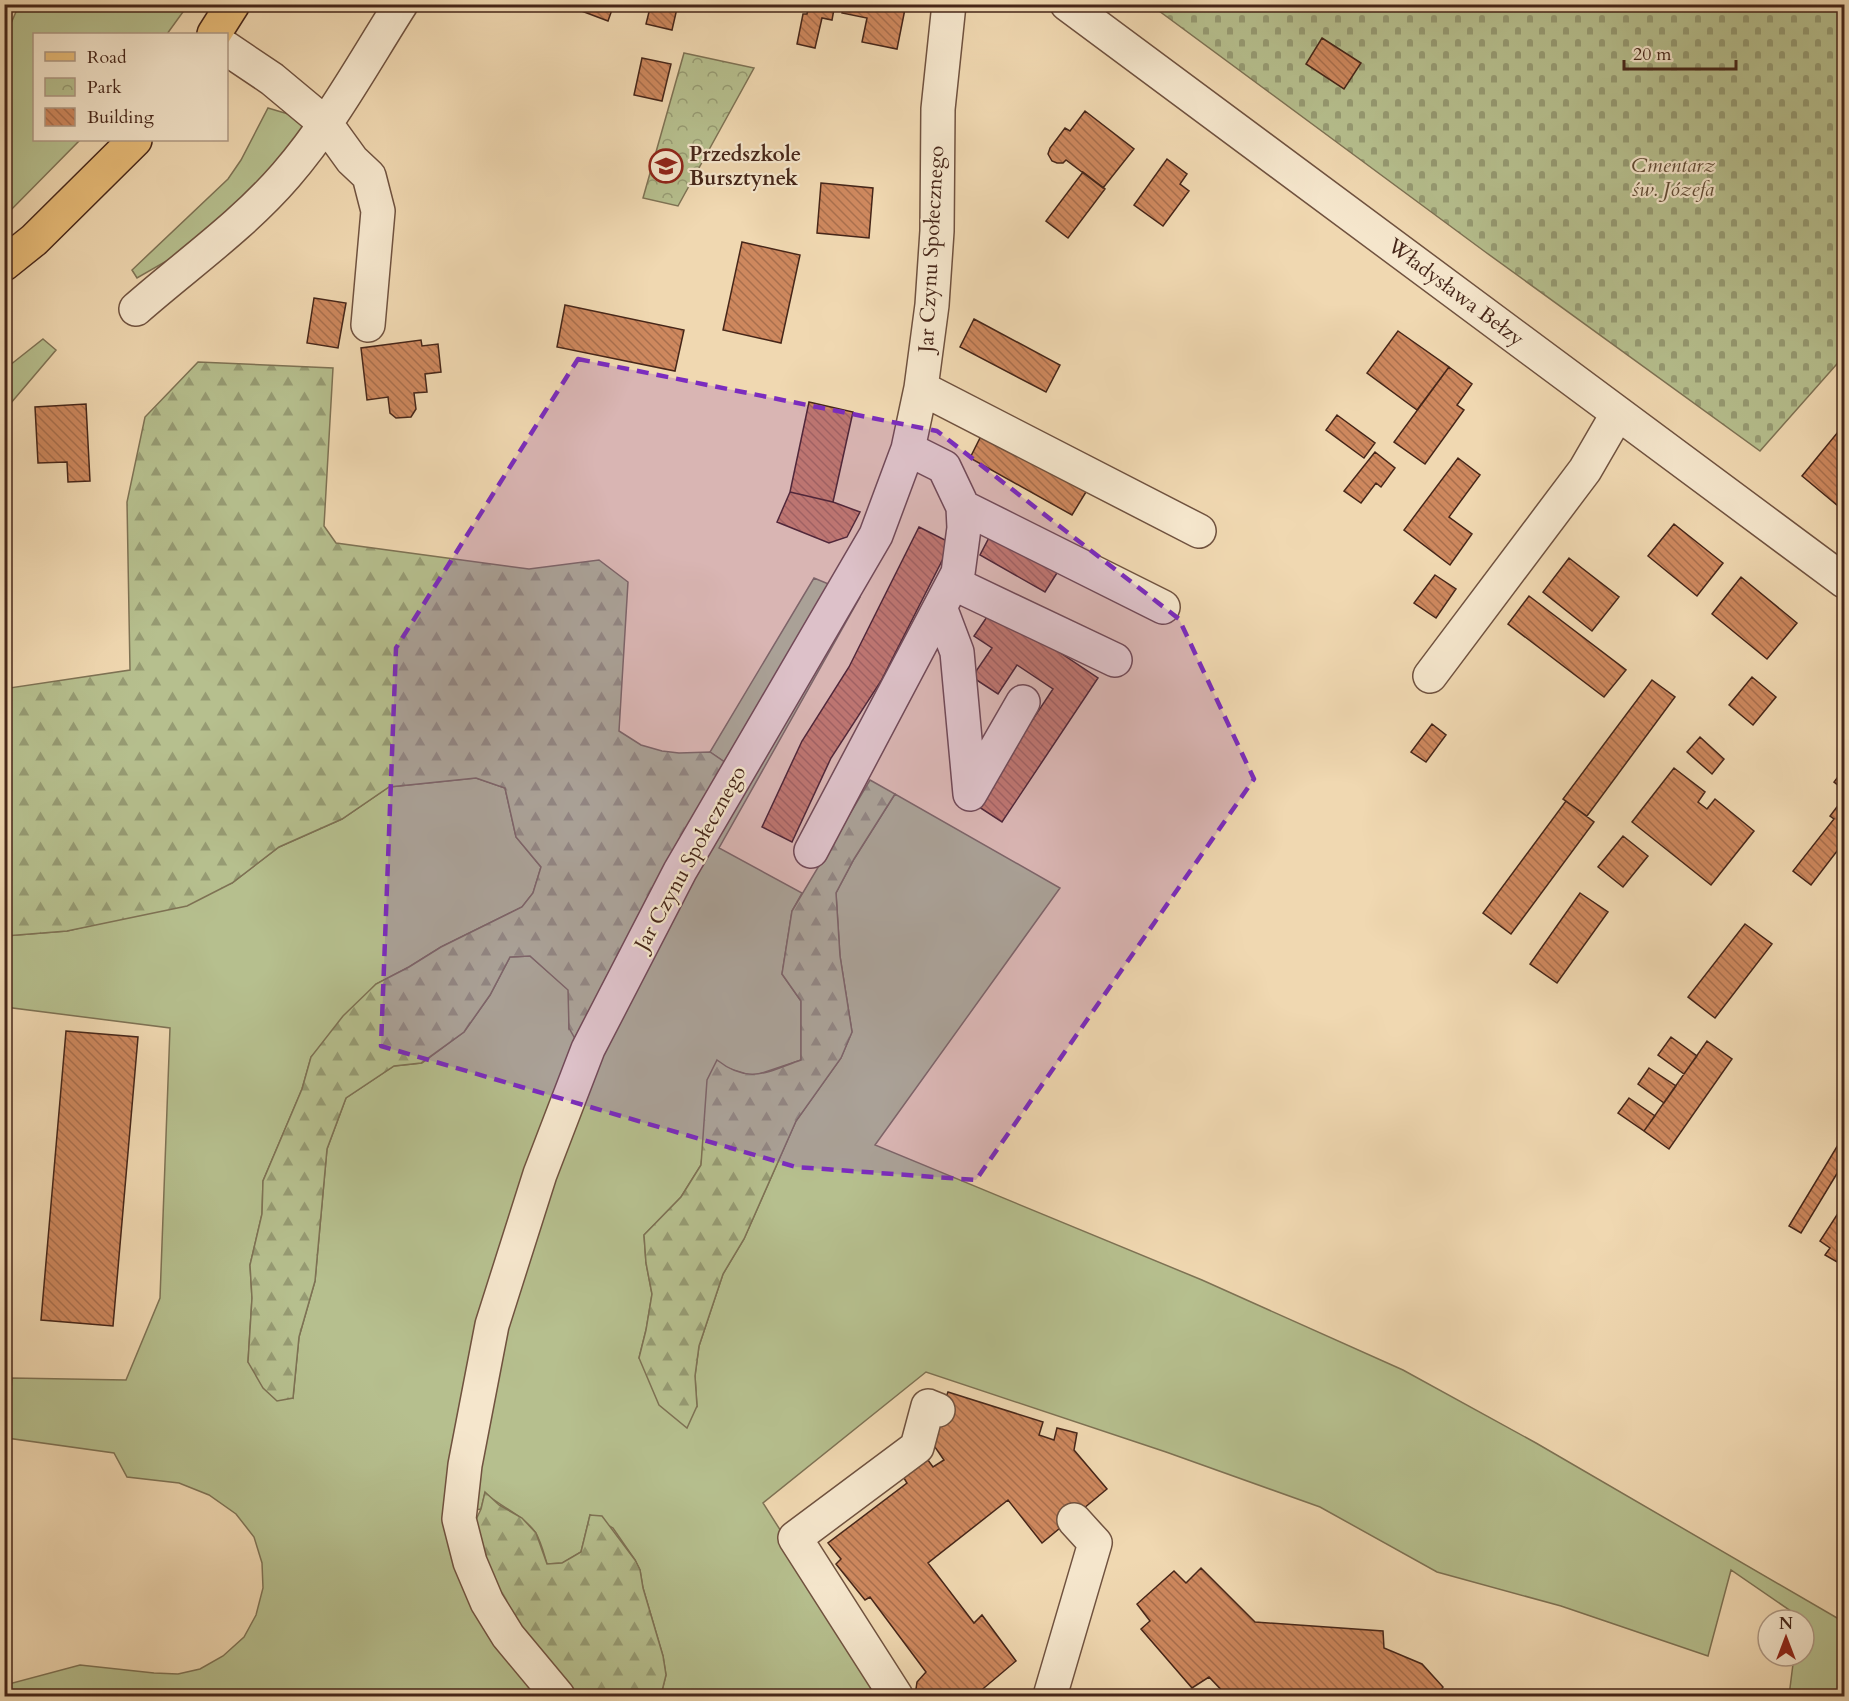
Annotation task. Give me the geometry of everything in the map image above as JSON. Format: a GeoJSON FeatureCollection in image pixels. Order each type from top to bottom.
{"type":"FeatureCollection","features":[{"type":"Feature","properties":{"kind":"main road"},"geometry":{"type":"LineString","coordinates":[[215,33],[233,4]]}},
{"type":"Feature","properties":{"kind":"main road"},"geometry":{"type":"LineString","coordinates":[[4,264],[34,240],[134,141]]}},
{"type":"Feature","properties":{"kind":"street"},"geometry":{"type":"LineString","coordinates":[[136,309],[243,218],[286,176],[326,124],[401,4]]}},
{"type":"Feature","properties":{"kind":"street","name":"Jar Czynu Społecznego"},"geometry":{"type":"LineString","coordinates":[[558,1696],[508,1636],[487,1602],[470,1562],[459,1519],[465,1465],[492,1325],[540,1174],[588,1049],[680,871],[876,535],[908,449],[921,388],[932,305],[937,231],[938,109],[949,4]]}},
{"type":"Feature","properties":{"kind":"street","name":"Władysława Bełzy"},"geometry":{"type":"LineString","coordinates":[[1067,4],[1845,581]]}},
{"type":"Feature","properties":{"kind":"street"},"geometry":{"type":"LineString","coordinates":[[228,49],[272,79],[326,124],[352,160],[369,176],[378,211],[368,325]]}},
{"type":"Feature","properties":{"kind":"street"},"geometry":{"type":"LineString","coordinates":[[921,388],[1199,531]]}},
{"type":"Feature","properties":{"kind":"street"},"geometry":{"type":"LineString","coordinates":[[1430,676],[1585,470],[1618,413]]}},
{"type":"Feature","properties":{"kind":"street"},"geometry":{"type":"LineString","coordinates":[[811,851],[958,573],[963,539],[963,507],[945,466],[908,449]]}},
{"type":"Feature","properties":{"kind":"street"},"geometry":{"type":"LineString","coordinates":[[963,507],[1163,607]]}},
{"type":"Feature","properties":{"kind":"street"},"geometry":{"type":"LineString","coordinates":[[947,595],[1114,660]]}},
{"type":"Feature","properties":{"kind":"street"},"geometry":{"type":"LineString","coordinates":[[947,595],[957,652],[970,794],[1023,702]]}},
{"type":"Feature","properties":{"kind":"street"},"geometry":{"type":"LineString","coordinates":[[896,1696],[795,1538],[917,1446],[928,1406],[938,1410]]}},
{"type":"Feature","properties":{"kind":"street"},"geometry":{"type":"LineString","coordinates":[[1050,1696],[1095,1544],[1074,1520]]}},
{"type":"Feature","properties":{"kind":"highlighted area"},"geometry":{"type":"Polygon","coordinates":[[[578,359],[937,431],[1179,619],[1254,779],[976,1180],[796,1167],[381,1046],[396,648],[578,359]]]}},
{"type":"Feature","properties":{"kind":"green space"},"geometry":{"type":"Polygon","coordinates":[[[19,5],[188,5],[168,33],[33,33],[33,141],[79,141],[5,216],[5,37],[19,5]]]}},
{"type":"Feature","properties":{"kind":"green space","name":"Cmentarz św. Józefa"},"geometry":{"type":"Polygon","coordinates":[[[1151,5],[1844,5],[1844,356],[1760,451],[1151,5]]]}},
{"type":"Feature","properties":{"kind":"green space"},"geometry":{"type":"Polygon","coordinates":[[[684,53],[754,68],[678,206],[643,198],[684,53]]]}},
{"type":"Feature","properties":{"kind":"green space"},"geometry":{"type":"Polygon","coordinates":[[[268,108],[305,119],[298,144],[189,248],[137,278],[132,270],[228,179],[241,160],[268,108]]]}},
{"type":"Feature","properties":{"kind":"green space"},"geometry":{"type":"Polygon","coordinates":[[[43,339],[56,350],[5,410],[5,369],[43,339]]]}},
{"type":"Feature","properties":{"kind":"green space"},"geometry":{"type":"Polygon","coordinates":[[[198,362],[333,368],[324,526],[336,543],[529,569],[599,560],[628,582],[619,731],[641,745],[679,753],[710,752],[726,763],[578,1044],[569,1028],[568,990],[530,956],[510,957],[490,995],[464,1032],[421,1063],[394,1066],[346,1098],[327,1149],[315,1281],[299,1337],[293,1398],[277,1401],[263,1388],[248,1362],[252,1298],[250,1265],[262,1214],[263,1181],[302,1089],[311,1057],[343,1016],[376,984],[441,947],[522,907],[533,893],[541,867],[516,837],[505,788],[476,778],[389,787],[342,819],[279,847],[232,883],[187,906],[67,931],[5,936],[4,562],[10,688],[130,670],[127,502],[145,417],[198,362]]]}},
{"type":"Feature","properties":{"kind":"green space"},"geometry":{"type":"Polygon","coordinates":[[[814,578],[860,597],[719,848],[802,893],[792,911],[782,974],[801,1001],[801,1060],[753,1076],[727,1068],[705,1129],[701,1165],[681,1197],[644,1235],[652,1294],[639,1358],[697,1406],[695,1376],[699,1346],[723,1274],[744,1239],[796,1121],[841,1058],[852,1032],[840,956],[836,893],[854,859],[895,794],[1060,888],[875,1145],[1202,1280],[1403,1370],[1536,1443],[1844,1622],[1844,1696],[1789,1696],[1792,1668],[1816,1668],[1816,1608],[1786,1608],[1731,1570],[1708,1656],[1561,1606],[1437,1572],[1320,1507],[1166,1452],[926,1372],[763,1503],[886,1696],[659,1696],[666,1675],[640,1570],[613,1528],[590,1515],[581,1552],[563,1563],[547,1564],[539,1539],[530,1526],[485,1493],[481,1509],[467,1511],[545,1696],[5,1696],[5,1685],[80,1665],[178,1674],[200,1669],[223,1656],[244,1637],[256,1615],[263,1588],[262,1563],[254,1537],[236,1514],[209,1495],[179,1483],[127,1477],[114,1453],[7,1438],[12,1378],[126,1380],[160,1298],[170,1028],[5,1007],[5,936],[67,931],[122,918],[232,883],[279,847],[342,819],[389,787],[476,778],[505,788],[516,837],[541,867],[533,893],[522,907],[441,947],[376,984],[311,1057],[302,1089],[263,1181],[262,1214],[250,1265],[252,1298],[248,1362],[293,1398],[299,1337],[315,1281],[327,1149],[346,1098],[394,1066],[422,1063],[464,1032],[490,995],[510,957],[530,956],[569,990],[569,1028],[726,763],[710,752],[814,578]]]}},
{"type":"Feature","properties":{"kind":"green space"},"geometry":{"type":"Polygon","coordinates":[[[870,780],[895,794],[854,859],[836,893],[840,956],[852,1032],[841,1058],[796,1121],[744,1239],[723,1274],[699,1346],[695,1376],[697,1406],[687,1428],[659,1405],[639,1358],[652,1294],[644,1235],[681,1197],[701,1165],[707,1080],[717,1060],[739,1072],[758,1074],[801,1060],[801,1001],[782,974],[792,911],[870,780]]]}},
{"type":"Feature","properties":{"kind":"green space"},"geometry":{"type":"Polygon","coordinates":[[[485,1492],[499,1505],[522,1518],[536,1533],[547,1564],[562,1563],[581,1552],[590,1515],[602,1516],[640,1570],[663,1656],[666,1675],[661,1695],[575,1696],[520,1633],[498,1598],[472,1528],[481,1509],[485,1492]]]}},
{"type":"Feature","properties":{"kind":"building"},"geometry":{"type":"Polygon","coordinates":[[[563,4],[614,4],[608,21],[563,4]]]}},
{"type":"Feature","properties":{"kind":"building"},"geometry":{"type":"Polygon","coordinates":[[[651,4],[678,4],[672,30],[646,24],[651,4]]]}},
{"type":"Feature","properties":{"kind":"building"},"geometry":{"type":"Polygon","coordinates":[[[809,4],[835,4],[832,20],[822,18],[815,48],[797,44],[803,14],[807,14],[809,4]]]}},
{"type":"Feature","properties":{"kind":"building"},"geometry":{"type":"Polygon","coordinates":[[[844,4],[906,4],[897,49],[862,42],[867,18],[842,13],[844,4]]]}},
{"type":"Feature","properties":{"kind":"building"},"geometry":{"type":"Polygon","coordinates":[[[1322,38],[1361,63],[1344,89],[1306,64],[1322,38]]]}},
{"type":"Feature","properties":{"kind":"building"},"geometry":{"type":"Polygon","coordinates":[[[642,58],[671,64],[662,101],[634,95],[642,58]]]}},
{"type":"Feature","properties":{"kind":"building"},"geometry":{"type":"Polygon","coordinates":[[[1085,111],[1134,149],[1103,188],[1066,160],[1063,163],[1057,163],[1052,161],[1048,154],[1065,128],[1070,131],[1085,111]]]}},
{"type":"Feature","properties":{"kind":"building"},"geometry":{"type":"Polygon","coordinates":[[[1167,159],[1187,174],[1180,184],[1189,191],[1163,226],[1134,205],[1167,159]]]}},
{"type":"Feature","properties":{"kind":"building"},"geometry":{"type":"Polygon","coordinates":[[[1083,172],[1105,189],[1068,238],[1046,221],[1083,172]]]}},
{"type":"Feature","properties":{"kind":"building"},"geometry":{"type":"Polygon","coordinates":[[[821,183],[873,188],[869,238],[817,233],[821,183]]]}},
{"type":"Feature","properties":{"kind":"building"},"geometry":{"type":"Polygon","coordinates":[[[742,242],[800,255],[781,343],[723,330],[742,242]]]}},
{"type":"Feature","properties":{"kind":"building"},"geometry":{"type":"Polygon","coordinates":[[[314,298],[346,303],[338,348],[307,343],[314,298]]]}},
{"type":"Feature","properties":{"kind":"building"},"geometry":{"type":"Polygon","coordinates":[[[565,305],[684,330],[675,371],[557,347],[565,305]]]}},
{"type":"Feature","properties":{"kind":"building"},"geometry":{"type":"Polygon","coordinates":[[[974,319],[1060,365],[1046,392],[960,347],[974,319]]]}},
{"type":"Feature","properties":{"kind":"building"},"geometry":{"type":"Polygon","coordinates":[[[1398,331],[1449,367],[1417,410],[1367,373],[1398,331]]]}},
{"type":"Feature","properties":{"kind":"building"},"geometry":{"type":"Polygon","coordinates":[[[421,340],[422,346],[438,344],[441,372],[425,374],[427,392],[414,393],[416,409],[411,417],[396,418],[390,413],[388,397],[367,400],[361,348],[421,340]]]}},
{"type":"Feature","properties":{"kind":"building"},"geometry":{"type":"Polygon","coordinates":[[[1449,367],[1472,384],[1457,405],[1464,410],[1425,464],[1394,442],[1449,367]]]}},
{"type":"Feature","properties":{"kind":"building"},"geometry":{"type":"Polygon","coordinates":[[[809,402],[853,412],[833,502],[790,492],[809,402]]]}},
{"type":"Feature","properties":{"kind":"building"},"geometry":{"type":"Polygon","coordinates":[[[86,404],[90,481],[68,482],[67,462],[38,463],[35,407],[86,404]]]}},
{"type":"Feature","properties":{"kind":"building"},"geometry":{"type":"Polygon","coordinates":[[[1337,415],[1375,443],[1364,458],[1326,430],[1337,415]]]}},
{"type":"Feature","properties":{"kind":"building"},"geometry":{"type":"Polygon","coordinates":[[[1842,427],[1844,429],[1844,511],[1802,476],[1842,427]]]}},
{"type":"Feature","properties":{"kind":"building"},"geometry":{"type":"Polygon","coordinates":[[[983,432],[1089,487],[1072,515],[970,458],[983,432]]]}},
{"type":"Feature","properties":{"kind":"building"},"geometry":{"type":"Polygon","coordinates":[[[1375,452],[1395,468],[1381,487],[1376,483],[1361,503],[1344,491],[1375,452]]]}},
{"type":"Feature","properties":{"kind":"building"},"geometry":{"type":"Polygon","coordinates":[[[1458,458],[1480,475],[1449,517],[1472,534],[1450,565],[1404,530],[1458,458]]]}},
{"type":"Feature","properties":{"kind":"building"},"geometry":{"type":"Polygon","coordinates":[[[790,492],[833,502],[860,512],[847,537],[829,543],[777,522],[790,492]]]}},
{"type":"Feature","properties":{"kind":"building"},"geometry":{"type":"Polygon","coordinates":[[[1674,524],[1723,563],[1697,596],[1648,556],[1674,524]]]}},
{"type":"Feature","properties":{"kind":"building"},"geometry":{"type":"Polygon","coordinates":[[[919,527],[951,543],[881,681],[831,758],[792,842],[762,827],[802,741],[849,667],[919,527]]]}},
{"type":"Feature","properties":{"kind":"building"},"geometry":{"type":"Polygon","coordinates":[[[993,530],[1062,565],[1045,592],[980,555],[993,530]]]}},
{"type":"Feature","properties":{"kind":"building"},"geometry":{"type":"Polygon","coordinates":[[[1569,558],[1619,597],[1592,631],[1543,592],[1569,558]]]}},
{"type":"Feature","properties":{"kind":"building"},"geometry":{"type":"Polygon","coordinates":[[[1435,575],[1456,589],[1436,618],[1414,603],[1435,575]]]}},
{"type":"Feature","properties":{"kind":"building"},"geometry":{"type":"Polygon","coordinates":[[[1741,577],[1797,623],[1767,659],[1712,614],[1741,577]]]}},
{"type":"Feature","properties":{"kind":"building"},"geometry":{"type":"Polygon","coordinates":[[[1529,596],[1626,670],[1604,697],[1508,624],[1529,596]]]}},
{"type":"Feature","properties":{"kind":"building"},"geometry":{"type":"Polygon","coordinates":[[[993,608],[1098,678],[1002,822],[976,805],[1053,689],[1017,665],[998,694],[972,677],[992,648],[974,636],[993,608]]]}},
{"type":"Feature","properties":{"kind":"building"},"geometry":{"type":"Polygon","coordinates":[[[1752,677],[1776,697],[1753,725],[1729,705],[1752,677]]]}},
{"type":"Feature","properties":{"kind":"building"},"geometry":{"type":"Polygon","coordinates":[[[1652,680],[1675,697],[1587,816],[1563,799],[1652,680]]]}},
{"type":"Feature","properties":{"kind":"building"},"geometry":{"type":"Polygon","coordinates":[[[1432,724],[1446,735],[1426,762],[1411,752],[1432,724]]]}},
{"type":"Feature","properties":{"kind":"building"},"geometry":{"type":"Polygon","coordinates":[[[1700,737],[1724,759],[1712,774],[1687,752],[1700,737]]]}},
{"type":"Feature","properties":{"kind":"building"},"geometry":{"type":"Polygon","coordinates":[[[1674,768],[1705,792],[1698,802],[1707,809],[1715,799],[1754,831],[1711,885],[1632,822],[1674,768]]]}},
{"type":"Feature","properties":{"kind":"building"},"geometry":{"type":"Polygon","coordinates":[[[1844,769],[1844,790],[1834,782],[1844,769]]]}},
{"type":"Feature","properties":{"kind":"building"},"geometry":{"type":"Polygon","coordinates":[[[1843,799],[1844,842],[1811,885],[1793,871],[1834,819],[1830,816],[1843,799]]]}},
{"type":"Feature","properties":{"kind":"building"},"geometry":{"type":"Polygon","coordinates":[[[1566,801],[1594,822],[1511,934],[1483,913],[1566,801]]]}},
{"type":"Feature","properties":{"kind":"building"},"geometry":{"type":"Polygon","coordinates":[[[1623,836],[1648,856],[1623,887],[1598,867],[1623,836]]]}},
{"type":"Feature","properties":{"kind":"building"},"geometry":{"type":"Polygon","coordinates":[[[1580,893],[1608,912],[1557,983],[1530,964],[1580,893]]]}},
{"type":"Feature","properties":{"kind":"building"},"geometry":{"type":"Polygon","coordinates":[[[1745,924],[1772,944],[1715,1018],[1688,997],[1745,924]]]}},
{"type":"Feature","properties":{"kind":"building"},"geometry":{"type":"Polygon","coordinates":[[[66,1031],[138,1037],[113,1326],[41,1320],[66,1031]]]}},
{"type":"Feature","properties":{"kind":"building"},"geometry":{"type":"Polygon","coordinates":[[[1671,1037],[1697,1056],[1684,1074],[1658,1055],[1671,1037]]]}},
{"type":"Feature","properties":{"kind":"building"},"geometry":{"type":"Polygon","coordinates":[[[1707,1041],[1732,1059],[1669,1149],[1644,1131],[1707,1041]]]}},
{"type":"Feature","properties":{"kind":"building"},"geometry":{"type":"Polygon","coordinates":[[[1649,1068],[1676,1086],[1664,1103],[1638,1084],[1649,1068]]]}},
{"type":"Feature","properties":{"kind":"building"},"geometry":{"type":"Polygon","coordinates":[[[1629,1098],[1655,1116],[1644,1131],[1618,1113],[1629,1098]]]}},
{"type":"Feature","properties":{"kind":"building"},"geometry":{"type":"Polygon","coordinates":[[[1844,1135],[1844,1162],[1801,1233],[1789,1226],[1844,1135]]]}},
{"type":"Feature","properties":{"kind":"building"},"geometry":{"type":"Polygon","coordinates":[[[1844,1204],[1844,1266],[1825,1255],[1830,1248],[1820,1241],[1844,1204]]]}},
{"type":"Feature","properties":{"kind":"building"},"geometry":{"type":"Polygon","coordinates":[[[948,1392],[1043,1422],[1039,1435],[1054,1440],[1057,1428],[1077,1433],[1074,1450],[1107,1489],[1042,1543],[1008,1500],[928,1563],[974,1623],[982,1615],[1016,1661],[978,1693],[978,1696],[915,1696],[917,1682],[926,1672],[870,1597],[865,1600],[836,1564],[841,1559],[828,1543],[907,1483],[901,1473],[922,1452],[933,1467],[944,1460],[930,1440],[948,1392]]]}},
{"type":"Feature","properties":{"kind":"building"},"geometry":{"type":"Polygon","coordinates":[[[1201,1568],[1255,1622],[1383,1631],[1384,1648],[1422,1664],[1443,1687],[1437,1696],[1227,1696],[1209,1677],[1192,1688],[1141,1629],[1150,1621],[1137,1604],[1174,1571],[1186,1583],[1201,1568]]]}},
{"type":"Feature","properties":{"kind":"place","name":"Przedszkole Bursztynek"},"geometry":{"type":"Point","coordinates":[666,166]}}]}
